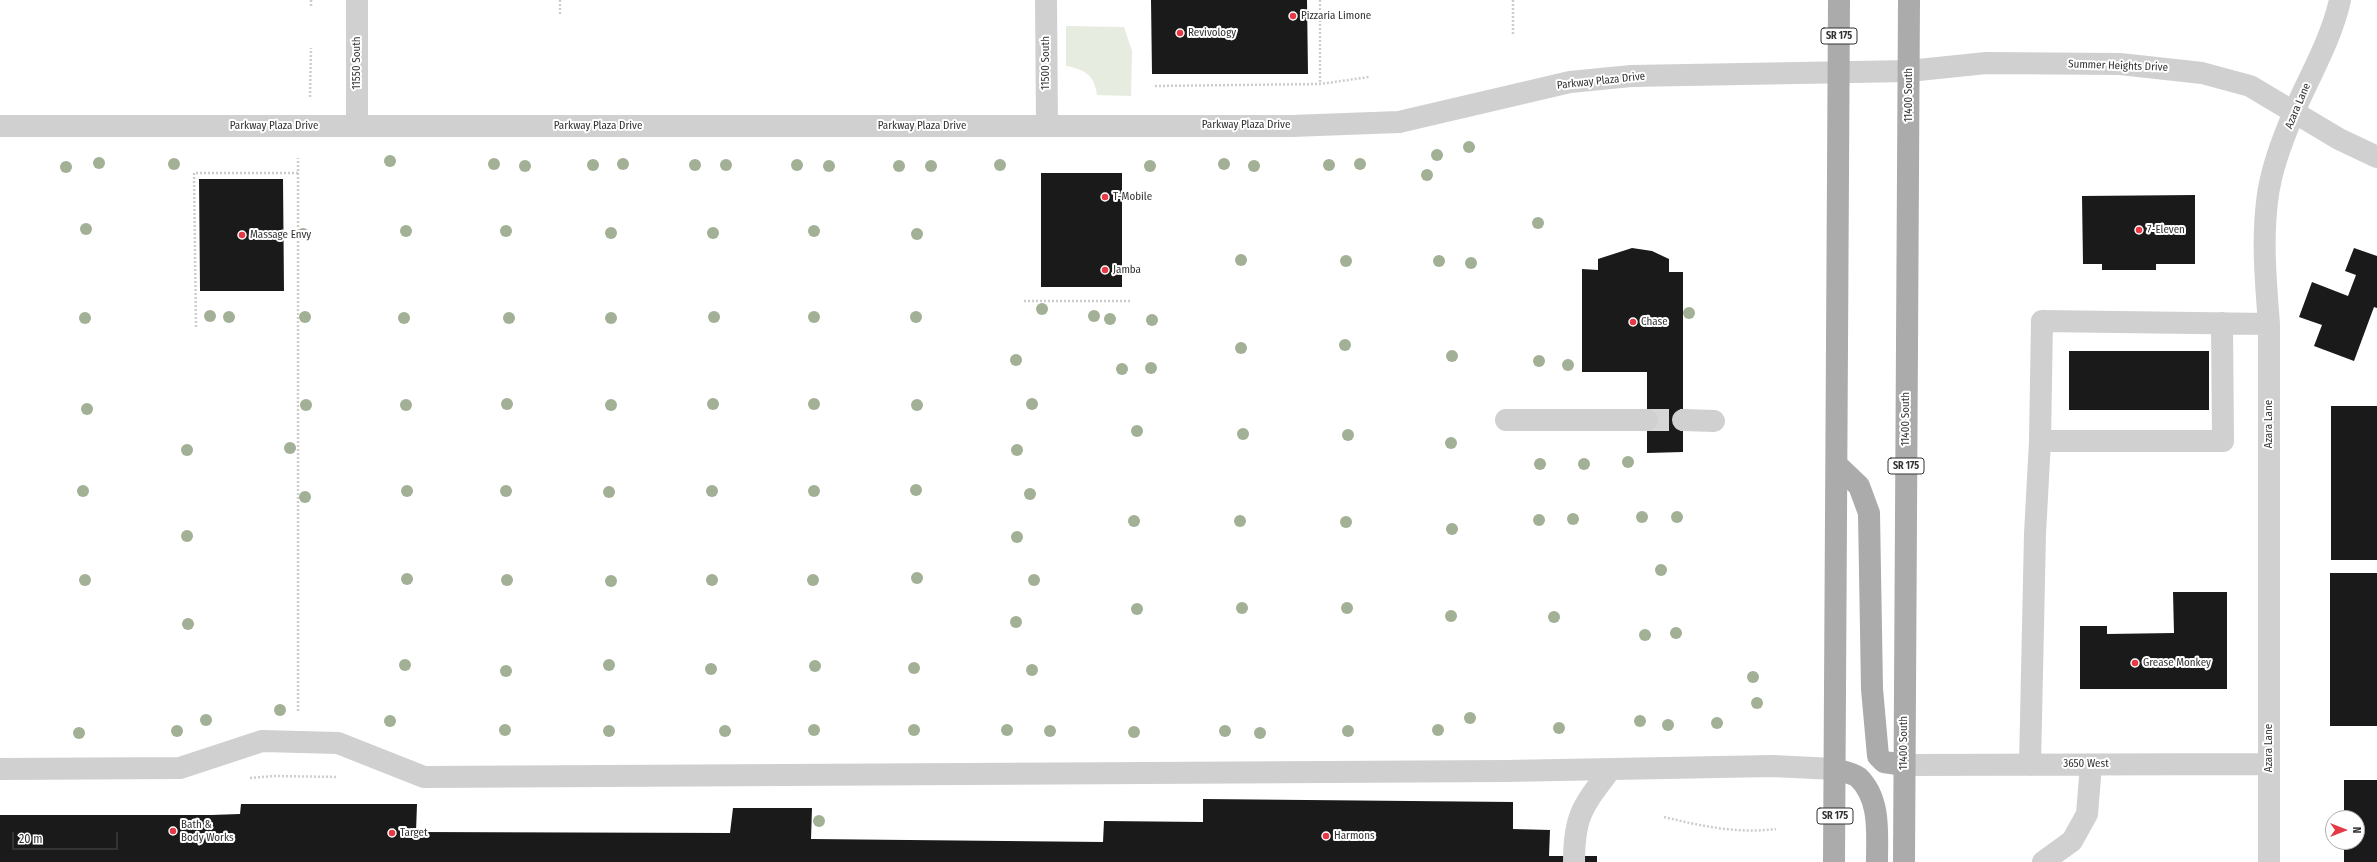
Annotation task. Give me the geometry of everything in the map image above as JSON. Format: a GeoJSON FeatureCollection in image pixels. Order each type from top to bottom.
{"type":"FeatureCollection","features":[{"type":"Feature","properties":{"kind":"main road","name":"SR 175"},"geometry":{"type":"LineString","coordinates":[[1834,862],[1839,0]]}},
{"type":"Feature","properties":{"kind":"main road","name":"11400 South"},"geometry":{"type":"LineString","coordinates":[[1904,862],[1909,0]]}},
{"type":"Feature","properties":{"kind":"main road"},"geometry":{"type":"LineString","coordinates":[[1836,465],[1859,486],[1869,513],[1872,689],[1878,756],[1884,762],[1904,765]]}},
{"type":"Feature","properties":{"kind":"main road"},"geometry":{"type":"LineString","coordinates":[[1835,769],[1857,776],[1873,797],[1877,823],[1877,862]]}},
{"type":"Feature","properties":{"kind":"street","name":"11550 South"},"geometry":{"type":"LineString","coordinates":[[357,0],[357,126]]}},
{"type":"Feature","properties":{"kind":"street","name":"11500 South"},"geometry":{"type":"LineString","coordinates":[[1046,0],[1047,125]]}},
{"type":"Feature","properties":{"kind":"street","name":"Azara Lane"},"geometry":{"type":"LineString","coordinates":[[2268,862],[2269,324],[2265,264],[2267,202],[2277,156],[2294,113],[2330,36],[2340,0]]}},
{"type":"Feature","properties":{"kind":"street","name":"Summer Heights Drive"},"geometry":{"type":"LineString","coordinates":[[1839,72],[1909,71],[1986,63],[2120,64],[2174,68],[2202,73],[2250,86],[2339,139],[2377,157]]}},
{"type":"Feature","properties":{"kind":"street","name":"Parkway Plaza Drive"},"geometry":{"type":"LineString","coordinates":[[0,126],[1292,126],[1399,122],[1570,82],[1631,76],[1839,72]]}},
{"type":"Feature","properties":{"kind":"street"},"geometry":{"type":"LineString","coordinates":[[2030,764],[2035,534],[2040,441],[2042,321],[2269,324]]}},
{"type":"Feature","properties":{"kind":"street"},"geometry":{"type":"LineString","coordinates":[[2040,441],[2223,441],[2222,323]]}},
{"type":"Feature","properties":{"kind":"street"},"geometry":{"type":"LineString","coordinates":[[1506,420],[1647,420]]}},
{"type":"Feature","properties":{"kind":"street"},"geometry":{"type":"LineString","coordinates":[[1683,420],[1714,421]]}},
{"type":"Feature","properties":{"kind":"street"},"geometry":{"type":"LineString","coordinates":[[0,769],[180,768],[262,741],[338,743],[424,777],[1610,770],[1772,766],[1835,769]]}},
{"type":"Feature","properties":{"kind":"street"},"geometry":{"type":"LineString","coordinates":[[2043,862],[2072,841],[2087,814],[2091,764]]}},
{"type":"Feature","properties":{"kind":"street","name":"3650 West"},"geometry":{"type":"LineString","coordinates":[[1904,765],[2268,764]]}},
{"type":"Feature","properties":{"kind":"street"},"geometry":{"type":"LineString","coordinates":[[1574,862],[1577,821],[1586,801],[1610,770]]}},
{"type":"Feature","properties":{"kind":"path"},"geometry":{"type":"LineString","coordinates":[[311,0],[311,6]]}},
{"type":"Feature","properties":{"kind":"path"},"geometry":{"type":"LineString","coordinates":[[560,0],[560,15]]}},
{"type":"Feature","properties":{"kind":"path"},"geometry":{"type":"LineString","coordinates":[[1320,0],[1320,84]]}},
{"type":"Feature","properties":{"kind":"path"},"geometry":{"type":"LineString","coordinates":[[1513,0],[1513,35]]}},
{"type":"Feature","properties":{"kind":"path"},"geometry":{"type":"LineString","coordinates":[[310,98],[311,48]]}},
{"type":"Feature","properties":{"kind":"path"},"geometry":{"type":"LineString","coordinates":[[1155,86],[1320,84],[1369,77]]}},
{"type":"Feature","properties":{"kind":"path"},"geometry":{"type":"LineString","coordinates":[[298,158],[298,719]]}},
{"type":"Feature","properties":{"kind":"path"},"geometry":{"type":"LineString","coordinates":[[196,327],[194,173],[298,173]]}},
{"type":"Feature","properties":{"kind":"path"},"geometry":{"type":"LineString","coordinates":[[1024,301],[1132,301]]}},
{"type":"Feature","properties":{"kind":"path"},"geometry":{"type":"LineString","coordinates":[[1664,817],[1722,830],[1762,831],[1776,829]]}},
{"type":"Feature","properties":{"kind":"shaded area"},"geometry":{"type":"Polygon","coordinates":[[[1066,26],[1124,27],[1132,51],[1131,96],[1097,95],[1094,83],[1088,74],[1079,69],[1066,66],[1066,26]]]}},
{"type":"Feature","properties":{"kind":"building"},"geometry":{"type":"Polygon","coordinates":[[[1151,0],[1307,0],[1308,74],[1152,74],[1151,0]]]}},
{"type":"Feature","properties":{"kind":"building"},"geometry":{"type":"Polygon","coordinates":[[[1041,173],[1122,173],[1122,287],[1041,287],[1041,173]]]}},
{"type":"Feature","properties":{"kind":"building","name":"Massage Envy"},"geometry":{"type":"Polygon","coordinates":[[[199,179],[283,179],[284,291],[200,291],[199,179]]]}},
{"type":"Feature","properties":{"kind":"building","name":"7-Eleven"},"geometry":{"type":"Polygon","coordinates":[[[2195,195],[2195,264],[2156,264],[2156,270],[2102,270],[2102,264],[2083,264],[2082,196],[2195,195]]]}},
{"type":"Feature","properties":{"kind":"building","name":"Chase"},"geometry":{"type":"Polygon","coordinates":[[[1632,248],[1652,251],[1669,259],[1669,272],[1683,272],[1683,452],[1647,453],[1647,372],[1582,372],[1582,269],[1598,270],[1598,259],[1632,248]]]}},
{"type":"Feature","properties":{"kind":"building"},"geometry":{"type":"Polygon","coordinates":[[[2354,248],[2377,256],[2377,308],[2374,307],[2354,361],[2314,346],[2322,325],[2299,317],[2312,282],[2348,296],[2356,275],[2345,271],[2354,248]]]}},
{"type":"Feature","properties":{"kind":"building"},"geometry":{"type":"Polygon","coordinates":[[[2069,351],[2209,351],[2209,410],[2069,410],[2069,351]]]}},
{"type":"Feature","properties":{"kind":"building"},"geometry":{"type":"Polygon","coordinates":[[[2331,406],[2377,406],[2377,560],[2331,560],[2331,406]]]}},
{"type":"Feature","properties":{"kind":"building"},"geometry":{"type":"Polygon","coordinates":[[[2330,573],[2377,573],[2377,726],[2330,726],[2330,573]]]}},
{"type":"Feature","properties":{"kind":"building"},"geometry":{"type":"Polygon","coordinates":[[[2173,592],[2227,592],[2227,689],[2080,689],[2080,626],[2107,626],[2107,634],[2174,633],[2173,592]]]}},
{"type":"Feature","properties":{"kind":"building"},"geometry":{"type":"Polygon","coordinates":[[[2344,780],[2377,780],[2377,862],[2344,862],[2344,850],[2365,850],[2365,810],[2344,810],[2344,780]]]}},
{"type":"Feature","properties":{"kind":"building"},"geometry":{"type":"Polygon","coordinates":[[[1203,799],[1513,802],[1513,829],[1550,830],[1549,856],[1597,856],[1597,862],[0,862],[0,815],[211,815],[240,814],[241,804],[417,804],[416,832],[730,833],[733,808],[812,808],[811,839],[1103,842],[1104,821],[1203,822],[1203,799]]]}},
{"type":"Feature","properties":{"kind":"tunnel"},"geometry":{"type":"LineString","coordinates":[[1647,420],[1683,420]]}},
{"type":"Feature","properties":{"kind":"place","name":"Pizzaria Limone"},"geometry":{"type":"Point","coordinates":[1293,16]}},
{"type":"Feature","properties":{"kind":"place","name":"Revivology"},"geometry":{"type":"Point","coordinates":[1180,33]}},
{"type":"Feature","properties":{"kind":"place","name":"T-Mobile"},"geometry":{"type":"Point","coordinates":[1105,197]}},
{"type":"Feature","properties":{"kind":"place","name":"7-Eleven"},"geometry":{"type":"Point","coordinates":[2139,230]}},
{"type":"Feature","properties":{"kind":"place","name":"Massage Envy"},"geometry":{"type":"Point","coordinates":[242,235]}},
{"type":"Feature","properties":{"kind":"place","name":"Jamba"},"geometry":{"type":"Point","coordinates":[1105,270]}},
{"type":"Feature","properties":{"kind":"place","name":"Chase"},"geometry":{"type":"Point","coordinates":[1633,322]}},
{"type":"Feature","properties":{"kind":"place","name":"Grease Monkey"},"geometry":{"type":"Point","coordinates":[2135,663]}},
{"type":"Feature","properties":{"kind":"place","name":"Bath & Body Works"},"geometry":{"type":"Point","coordinates":[173,831]}},
{"type":"Feature","properties":{"kind":"place","name":"Target"},"geometry":{"type":"Point","coordinates":[392,833]}},
{"type":"Feature","properties":{"kind":"place","name":"Harmons"},"geometry":{"type":"Point","coordinates":[1326,836]}}]}
